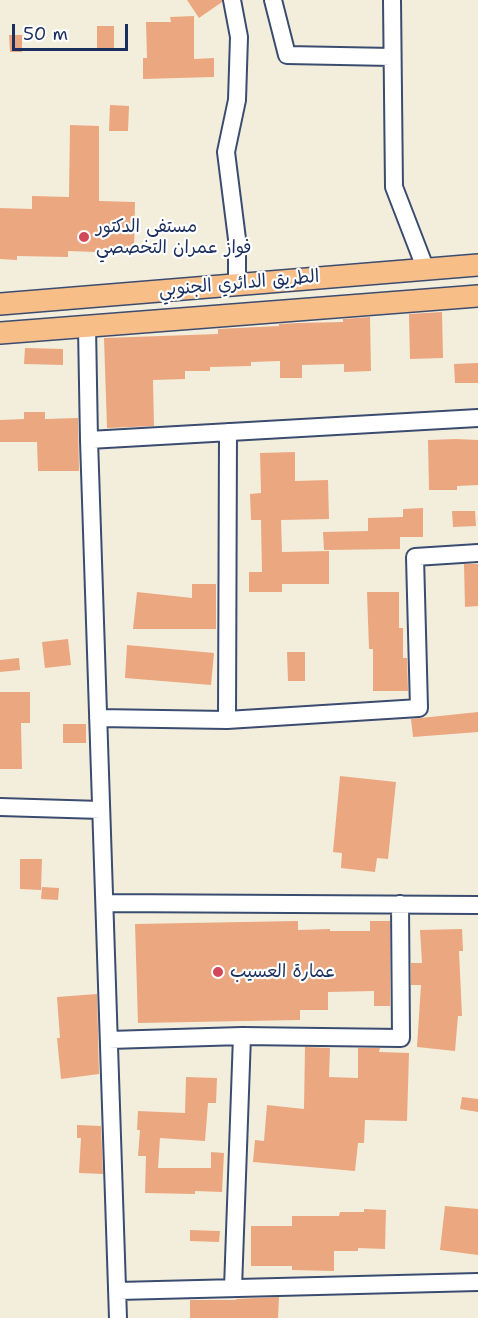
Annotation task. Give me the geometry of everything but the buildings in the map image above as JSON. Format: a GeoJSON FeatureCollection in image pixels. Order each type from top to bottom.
{"type":"FeatureCollection","features":[{"type":"Feature","properties":{"kind":"main road","name":"الطريق الدائري الجنوبي"},"geometry":{"type":"LineString","coordinates":[[0,304],[478,265]]}},
{"type":"Feature","properties":{"kind":"main road","name":"الطريق الدائري الجنوبي"},"geometry":{"type":"LineString","coordinates":[[0,333],[478,296]]}},
{"type":"Feature","properties":{"kind":"street"},"geometry":{"type":"LineString","coordinates":[[232,0],[239,37],[237,100],[226,152],[237,239],[237,285]]}},
{"type":"Feature","properties":{"kind":"street"},"geometry":{"type":"LineString","coordinates":[[273,0],[287,55],[392,57]]}},
{"type":"Feature","properties":{"kind":"street"},"geometry":{"type":"LineString","coordinates":[[392,0],[394,188],[426,270]]}},
{"type":"Feature","properties":{"kind":"street"},"geometry":{"type":"LineString","coordinates":[[87,327],[118,1318]]}},
{"type":"Feature","properties":{"kind":"street"},"geometry":{"type":"LineString","coordinates":[[89,440],[478,418]]}},
{"type":"Feature","properties":{"kind":"street"},"geometry":{"type":"LineString","coordinates":[[227,720],[228,432]]}},
{"type":"Feature","properties":{"kind":"street"},"geometry":{"type":"LineString","coordinates":[[98,718],[227,720],[419,708],[415,557],[478,553]]}},
{"type":"Feature","properties":{"kind":"street"},"geometry":{"type":"LineString","coordinates":[[0,807],[101,810]]}},
{"type":"Feature","properties":{"kind":"street"},"geometry":{"type":"LineString","coordinates":[[105,903],[478,905]]}},
{"type":"Feature","properties":{"kind":"street"},"geometry":{"type":"LineString","coordinates":[[109,1040],[242,1036],[401,1038],[400,904]]}},
{"type":"Feature","properties":{"kind":"street"},"geometry":{"type":"LineString","coordinates":[[233,1288],[242,1036]]}},
{"type":"Feature","properties":{"kind":"street"},"geometry":{"type":"LineString","coordinates":[[117,1291],[478,1282]]}},
{"type":"Feature","properties":{"kind":"place","name":"مستفى الدكتور فواز عمران التخصصي"},"geometry":{"type":"Point","coordinates":[84,237]}},
{"type":"Feature","properties":{"kind":"place","name":"عمارة العسيب"},"geometry":{"type":"Point","coordinates":[218,972]}}]}
